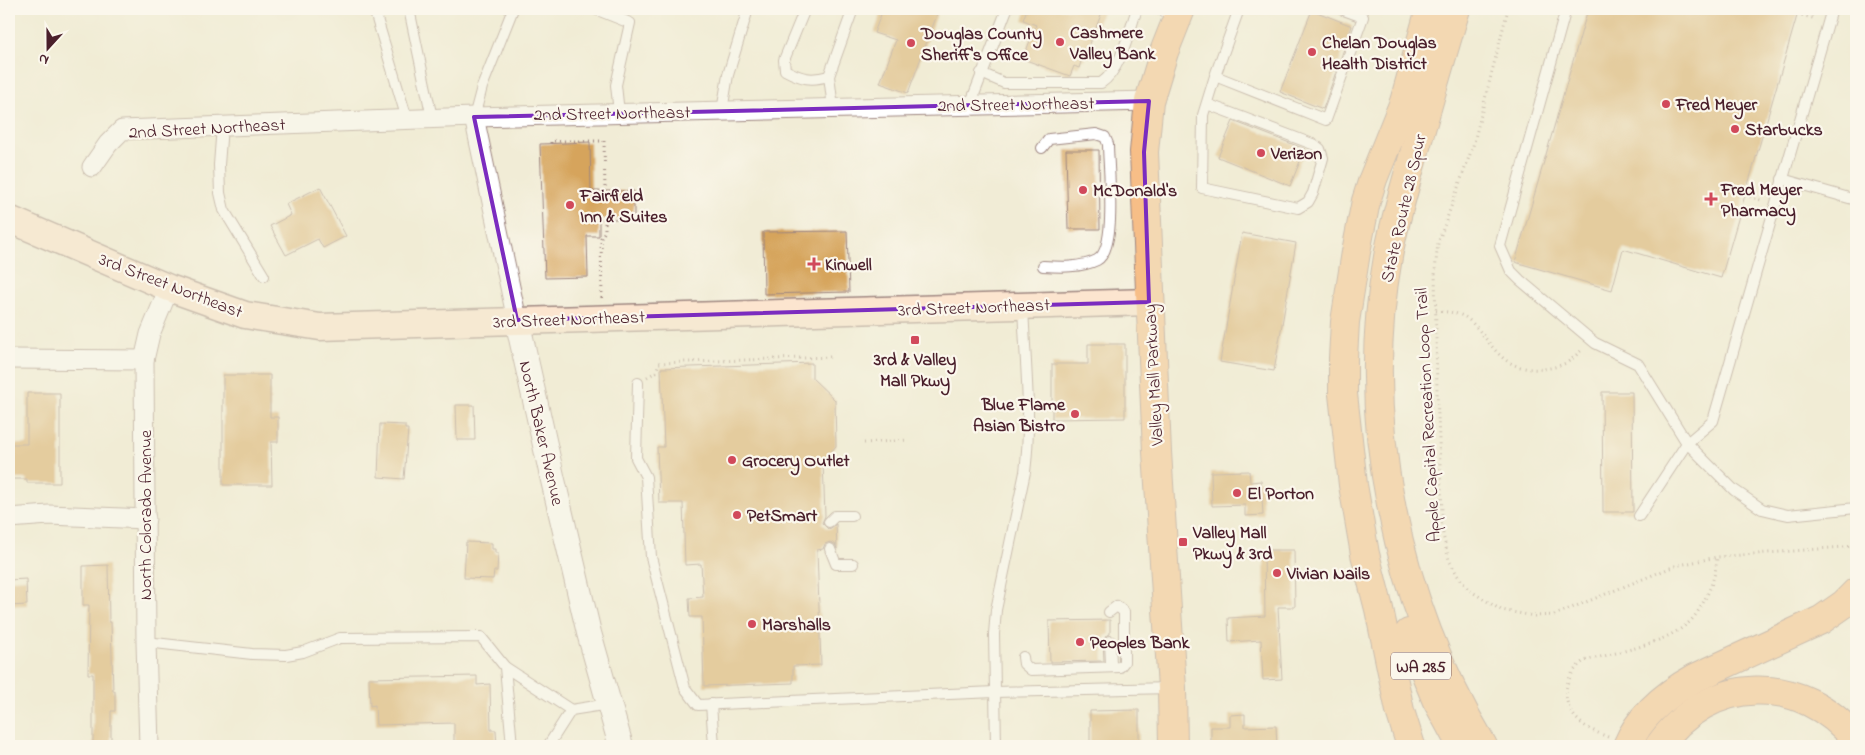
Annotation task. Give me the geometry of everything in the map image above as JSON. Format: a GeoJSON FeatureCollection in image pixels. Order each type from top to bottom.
{"type":"FeatureCollection","features":[{"type":"Feature","properties":{"kind":"main road"},"geometry":{"type":"LineString","coordinates":[[1411,746],[1400,711],[1392,580],[1353,485],[1343,394],[1344,340],[1356,252],[1366,202],[1373,179],[1404,102],[1430,9]]}},
{"type":"Feature","properties":{"kind":"main road","name":"State Route 28 Spur"},"geometry":{"type":"LineString","coordinates":[[1392,580],[1390,500],[1378,389],[1380,324],[1385,273],[1395,226],[1456,9]]}},
{"type":"Feature","properties":{"kind":"main road","name":"Valley Mall Parkway"},"geometry":{"type":"LineString","coordinates":[[1172,11],[1164,52],[1149,101],[1144,152],[1149,302],[1174,746]]}},
{"type":"Feature","properties":{"kind":"main road","name":"3rd Street Northeast"},"geometry":{"type":"LineString","coordinates":[[9,219],[169,288],[245,315],[320,327],[1149,302]]}},
{"type":"Feature","properties":{"kind":"main road","name":"WA 285"},"geometry":{"type":"LineString","coordinates":[[1392,580],[1422,670],[1462,746]]}},
{"type":"Feature","properties":{"kind":"main road","name":"WA 285"},"geometry":{"type":"LineString","coordinates":[[1392,580],[1423,620],[1448,679],[1482,746]]}},
{"type":"Feature","properties":{"kind":"main road"},"geometry":{"type":"LineString","coordinates":[[1618,742],[1667,696],[1682,685],[1821,620],[1844,604],[1856,592]]}},
{"type":"Feature","properties":{"kind":"main road"},"geometry":{"type":"LineString","coordinates":[[1660,746],[1681,720],[1707,703],[1719,698],[1753,691],[1788,694],[1822,708],[1837,718],[1856,740]]}},
{"type":"Feature","properties":{"kind":"street","name":"2nd Street Northeast"},"geometry":{"type":"LineString","coordinates":[[92,167],[108,144],[122,130],[432,118],[1149,101]]}},
{"type":"Feature","properties":{"kind":"street","name":"North Baker Avenue"},"geometry":{"type":"LineString","coordinates":[[474,117],[580,597],[621,746]]}},
{"type":"Feature","properties":{"kind":"street","name":"North Colorado Avenue"},"geometry":{"type":"LineString","coordinates":[[148,746],[144,360],[150,334],[169,288]]}},
{"type":"Feature","properties":{"kind":"street"},"geometry":{"type":"LineString","coordinates":[[9,359],[144,360]]}},
{"type":"Feature","properties":{"kind":"street"},"geometry":{"type":"LineString","coordinates":[[9,518],[50,515],[146,519]]}},
{"type":"Feature","properties":{"kind":"lane"},"geometry":{"type":"LineString","coordinates":[[374,9],[407,119]]}},
{"type":"Feature","properties":{"kind":"lane"},"geometry":{"type":"LineString","coordinates":[[409,9],[432,118]]}},
{"type":"Feature","properties":{"kind":"lane"},"geometry":{"type":"LineString","coordinates":[[474,117],[482,87],[513,9]]}},
{"type":"Feature","properties":{"kind":"lane"},"geometry":{"type":"LineString","coordinates":[[595,9],[630,23],[616,85],[619,113]]}},
{"type":"Feature","properties":{"kind":"lane"},"geometry":{"type":"LineString","coordinates":[[722,111],[728,75],[748,9]]}},
{"type":"Feature","properties":{"kind":"lane"},"geometry":{"type":"LineString","coordinates":[[805,9],[784,60],[785,70],[797,76],[814,80],[830,76]]}},
{"type":"Feature","properties":{"kind":"lane"},"geometry":{"type":"LineString","coordinates":[[833,108],[830,76],[853,9]]}},
{"type":"Feature","properties":{"kind":"lane"},"geometry":{"type":"LineString","coordinates":[[970,105],[1006,9]]}},
{"type":"Feature","properties":{"kind":"lane"},"geometry":{"type":"LineString","coordinates":[[981,74],[1004,83],[1101,83],[1109,78],[1116,68],[1137,9]]}},
{"type":"Feature","properties":{"kind":"lane"},"geometry":{"type":"LineString","coordinates":[[1207,104],[1315,145],[1320,149],[1323,158],[1313,193],[1308,202],[1298,208],[1202,188],[1203,115],[1239,9]]}},
{"type":"Feature","properties":{"kind":"lane"},"geometry":{"type":"LineString","coordinates":[[1215,76],[1326,120],[1365,13],[1341,9]]}},
{"type":"Feature","properties":{"kind":"lane"},"geometry":{"type":"LineString","coordinates":[[1566,9],[1500,246],[1512,271],[1595,343],[1638,364],[1687,443],[1734,490],[1762,509],[1788,515],[1856,508]]}},
{"type":"Feature","properties":{"kind":"lane"},"geometry":{"type":"LineString","coordinates":[[1639,516],[1687,443],[1713,420],[1832,9]]}},
{"type":"Feature","properties":{"kind":"lane"},"geometry":{"type":"LineString","coordinates":[[222,126],[218,165],[220,193],[224,210],[264,276]]}},
{"type":"Feature","properties":{"kind":"lane"},"geometry":{"type":"LineString","coordinates":[[1042,148],[1050,139],[1096,134],[1105,137],[1108,144],[1110,228],[1107,246],[1098,259],[1084,264],[1043,266]]}},
{"type":"Feature","properties":{"kind":"lane"},"geometry":{"type":"LineString","coordinates":[[1782,180],[1856,200]]}},
{"type":"Feature","properties":{"kind":"lane"},"geometry":{"type":"LineString","coordinates":[[996,746],[994,634],[996,610],[1025,472],[1028,449],[1029,421],[1022,305]]}},
{"type":"Feature","properties":{"kind":"lane"},"geometry":{"type":"LineString","coordinates":[[638,383],[636,458],[646,477],[651,557],[685,688],[698,705],[995,692],[1172,688]]}},
{"type":"Feature","properties":{"kind":"lane"},"geometry":{"type":"LineString","coordinates":[[829,522],[836,516],[852,516]]}},
{"type":"Feature","properties":{"kind":"lane"},"geometry":{"type":"LineString","coordinates":[[830,549],[836,564],[853,564]]}},
{"type":"Feature","properties":{"kind":"lane"},"geometry":{"type":"LineString","coordinates":[[1023,657],[1024,664],[1031,670],[1120,667],[1124,662],[1124,612],[1114,610],[1112,596]]}},
{"type":"Feature","properties":{"kind":"lane"},"geometry":{"type":"LineString","coordinates":[[146,642],[252,654],[286,655],[303,652],[340,638],[481,637],[505,667],[571,710],[609,704]]}},
{"type":"Feature","properties":{"kind":"lane"},"geometry":{"type":"LineString","coordinates":[[1112,667],[1114,641]]}},
{"type":"Feature","properties":{"kind":"lane"},"geometry":{"type":"LineString","coordinates":[[505,667],[512,746]]}},
{"type":"Feature","properties":{"kind":"lane"},"geometry":{"type":"LineString","coordinates":[[711,704],[714,746]]}},
{"type":"Feature","properties":{"kind":"lane"},"geometry":{"type":"LineString","coordinates":[[548,746],[571,710]]}},
{"type":"Feature","properties":{"kind":"path","name":"Apple Capital Recreation Loop Trail"},"geometry":{"type":"LineString","coordinates":[[1508,9],[1473,146],[1438,243],[1434,271],[1443,535],[1449,560],[1458,576],[1469,590],[1501,610],[1534,616],[1554,615],[1675,566],[1717,557],[1856,546]]}},
{"type":"Feature","properties":{"kind":"path"},"geometry":{"type":"LineString","coordinates":[[1798,14],[1828,23]]}},
{"type":"Feature","properties":{"kind":"path"},"geometry":{"type":"LineString","coordinates":[[551,143],[551,141],[604,140],[605,191]]}},
{"type":"Feature","properties":{"kind":"path"},"geometry":{"type":"LineString","coordinates":[[1745,195],[1775,204]]}},
{"type":"Feature","properties":{"kind":"path"},"geometry":{"type":"LineString","coordinates":[[602,298],[601,238],[605,231],[605,219]]}},
{"type":"Feature","properties":{"kind":"path"},"geometry":{"type":"LineString","coordinates":[[1436,311],[1450,312],[1469,320],[1504,358],[1519,367],[1537,370],[1553,368],[1567,363],[1584,349],[1595,343]]}},
{"type":"Feature","properties":{"kind":"path"},"geometry":{"type":"LineString","coordinates":[[638,383],[656,372],[659,363],[831,357]]}},
{"type":"Feature","properties":{"kind":"path"},"geometry":{"type":"LineString","coordinates":[[864,442],[908,440]]}},
{"type":"Feature","properties":{"kind":"path"},"geometry":{"type":"LineString","coordinates":[[1618,742],[1590,730],[1572,714],[1566,695],[1570,675],[1575,667],[1584,661],[1653,642],[1686,624],[1697,613],[1711,586],[1716,571],[1717,557]]}},
{"type":"Feature","properties":{"kind":"highlighted area"},"geometry":{"type":"Polygon","coordinates":[[[1149,101],[1144,152],[1149,302],[517,320],[474,117],[1149,101]]]}},
{"type":"Feature","properties":{"kind":"building"},"geometry":{"type":"Polygon","coordinates":[[[883,9],[939,9],[908,93],[880,83],[896,40],[874,33],[883,9]]]}},
{"type":"Feature","properties":{"kind":"building","name":"Cashmere Valley Bank"},"geometry":{"type":"Polygon","coordinates":[[[1027,9],[1103,9],[1084,60],[1082,59],[1079,68],[1074,66],[1070,76],[1023,59],[1036,25],[1023,20],[1027,9]]]}},
{"type":"Feature","properties":{"kind":"building","name":"Fred Meyer"},"geometry":{"type":"Polygon","coordinates":[[[1588,9],[1799,9],[1721,278],[1623,249],[1612,290],[1515,262],[1588,9]]]}},
{"type":"Feature","properties":{"kind":"building"},"geometry":{"type":"Polygon","coordinates":[[[1312,10],[1352,26],[1323,109],[1280,92],[1312,10]]]}},
{"type":"Feature","properties":{"kind":"building","name":"Verizon"},"geometry":{"type":"Polygon","coordinates":[[[1233,121],[1305,149],[1290,186],[1218,157],[1233,121]]]}},
{"type":"Feature","properties":{"kind":"building","name":"Fairfield Inn & Suites"},"geometry":{"type":"Polygon","coordinates":[[[590,142],[591,191],[634,191],[634,219],[599,219],[599,236],[587,236],[588,277],[545,278],[540,144],[590,142]]]}},
{"type":"Feature","properties":{"kind":"building","name":"McDonald's"},"geometry":{"type":"Polygon","coordinates":[[[1066,150],[1099,150],[1100,229],[1068,229],[1066,150]]]}},
{"type":"Feature","properties":{"kind":"building"},"geometry":{"type":"Polygon","coordinates":[[[320,187],[346,236],[323,248],[318,239],[286,255],[270,226],[291,215],[286,204],[320,187]]]}},
{"type":"Feature","properties":{"kind":"building"},"geometry":{"type":"Polygon","coordinates":[[[847,231],[849,292],[764,294],[763,232],[847,231]]]}},
{"type":"Feature","properties":{"kind":"building"},"geometry":{"type":"Polygon","coordinates":[[[1242,233],[1296,243],[1274,371],[1220,362],[1242,233]]]}},
{"type":"Feature","properties":{"kind":"building"},"geometry":{"type":"Polygon","coordinates":[[[1088,344],[1125,344],[1125,418],[1052,419],[1052,364],[1088,364],[1088,344]]]}},
{"type":"Feature","properties":{"kind":"building"},"geometry":{"type":"Polygon","coordinates":[[[812,363],[812,378],[835,400],[836,446],[823,461],[825,516],[822,523],[828,529],[836,524],[837,549],[835,544],[830,542],[825,544],[823,549],[817,550],[821,665],[793,666],[793,683],[704,686],[702,617],[690,617],[689,598],[703,597],[701,564],[685,565],[683,503],[659,503],[657,447],[664,447],[661,368],[812,363]]]}},
{"type":"Feature","properties":{"kind":"building"},"geometry":{"type":"Polygon","coordinates":[[[223,375],[270,375],[270,417],[278,417],[278,442],[271,442],[272,485],[223,485],[223,375]]]}},
{"type":"Feature","properties":{"kind":"building"},"geometry":{"type":"Polygon","coordinates":[[[1602,392],[1632,392],[1633,512],[1603,512],[1602,392]]]}},
{"type":"Feature","properties":{"kind":"building"},"geometry":{"type":"Polygon","coordinates":[[[27,393],[60,393],[60,483],[27,483],[27,479],[9,479],[9,444],[27,444],[27,393]]]}},
{"type":"Feature","properties":{"kind":"building"},"geometry":{"type":"Polygon","coordinates":[[[456,405],[474,405],[475,440],[457,440],[456,405]]]}},
{"type":"Feature","properties":{"kind":"building"},"geometry":{"type":"Polygon","coordinates":[[[380,424],[405,425],[405,429],[408,429],[404,479],[378,477],[380,424]]]}},
{"type":"Feature","properties":{"kind":"building","name":"El Porton"},"geometry":{"type":"Polygon","coordinates":[[[1249,471],[1250,482],[1261,481],[1263,515],[1245,516],[1245,505],[1212,506],[1211,472],[1249,471]]]}},
{"type":"Feature","properties":{"kind":"building"},"geometry":{"type":"Polygon","coordinates":[[[466,542],[492,543],[492,549],[495,549],[495,553],[498,553],[497,571],[494,571],[493,579],[464,578],[466,542]]]}},
{"type":"Feature","properties":{"kind":"building"},"geometry":{"type":"Polygon","coordinates":[[[1264,550],[1294,550],[1295,607],[1278,607],[1282,679],[1263,680],[1261,640],[1229,642],[1228,618],[1265,616],[1264,550]]]}},
{"type":"Feature","properties":{"kind":"building"},"geometry":{"type":"Polygon","coordinates":[[[108,565],[109,622],[111,622],[115,711],[111,711],[111,746],[93,746],[93,674],[88,674],[89,605],[83,605],[83,566],[108,565]]]}},
{"type":"Feature","properties":{"kind":"building"},"geometry":{"type":"Polygon","coordinates":[[[26,579],[27,605],[9,606],[9,580],[26,579]]]}},
{"type":"Feature","properties":{"kind":"building","name":"Peoples Bank"},"geometry":{"type":"Polygon","coordinates":[[[1110,620],[1110,634],[1103,641],[1104,661],[1050,662],[1049,621],[1110,620]]]}},
{"type":"Feature","properties":{"kind":"building"},"geometry":{"type":"Polygon","coordinates":[[[477,676],[477,685],[490,684],[491,730],[496,730],[497,746],[454,746],[454,723],[376,725],[375,705],[370,706],[369,678],[477,676]]]}},
{"type":"Feature","properties":{"kind":"building"},"geometry":{"type":"Polygon","coordinates":[[[1139,710],[1139,746],[1090,746],[1090,711],[1139,710]]]}},
{"type":"Feature","properties":{"kind":"building"},"geometry":{"type":"Polygon","coordinates":[[[1245,714],[1245,727],[1276,726],[1277,746],[1211,746],[1211,727],[1230,727],[1230,715],[1245,714]]]}},
{"type":"Feature","properties":{"kind":"place","name":"Cashmere Valley Bank"},"geometry":{"type":"Point","coordinates":[1060,42]}},
{"type":"Feature","properties":{"kind":"place","name":"Douglas County Sheriff's Office"},"geometry":{"type":"Point","coordinates":[911,43]}},
{"type":"Feature","properties":{"kind":"place","name":"Chelan Douglas Health District"},"geometry":{"type":"Point","coordinates":[1312,52]}},
{"type":"Feature","properties":{"kind":"place","name":"Fred Meyer"},"geometry":{"type":"Point","coordinates":[1666,104]}},
{"type":"Feature","properties":{"kind":"place","name":"Starbucks"},"geometry":{"type":"Point","coordinates":[1735,129]}},
{"type":"Feature","properties":{"kind":"place","name":"Verizon"},"geometry":{"type":"Point","coordinates":[1261,153]}},
{"type":"Feature","properties":{"kind":"place","name":"McDonald's"},"geometry":{"type":"Point","coordinates":[1083,190]}},
{"type":"Feature","properties":{"kind":"place","name":"Fred Meyer Pharmacy"},"geometry":{"type":"Point","coordinates":[1711,199]}},
{"type":"Feature","properties":{"kind":"place","name":"Fairfield Inn & Suites"},"geometry":{"type":"Point","coordinates":[570,205]}},
{"type":"Feature","properties":{"kind":"place","name":"Kinwell"},"geometry":{"type":"Point","coordinates":[814,264]}},
{"type":"Feature","properties":{"kind":"place","name":"3rd & Valley Mall Pkwy"},"geometry":{"type":"Point","coordinates":[915,340]}},
{"type":"Feature","properties":{"kind":"place","name":"Blue Flame Asian Bistro"},"geometry":{"type":"Point","coordinates":[1075,414]}},
{"type":"Feature","properties":{"kind":"place","name":"Grocery Outlet"},"geometry":{"type":"Point","coordinates":[732,460]}},
{"type":"Feature","properties":{"kind":"place","name":"El Porton"},"geometry":{"type":"Point","coordinates":[1237,493]}},
{"type":"Feature","properties":{"kind":"place","name":"PetSmart"},"geometry":{"type":"Point","coordinates":[737,515]}},
{"type":"Feature","properties":{"kind":"place","name":"Valley Mall Pkwy & 3rd"},"geometry":{"type":"Point","coordinates":[1183,542]}},
{"type":"Feature","properties":{"kind":"place","name":"Vivian Nails"},"geometry":{"type":"Point","coordinates":[1277,573]}},
{"type":"Feature","properties":{"kind":"place","name":"Marshalls"},"geometry":{"type":"Point","coordinates":[752,624]}},
{"type":"Feature","properties":{"kind":"place","name":"Peoples Bank"},"geometry":{"type":"Point","coordinates":[1080,642]}}]}
